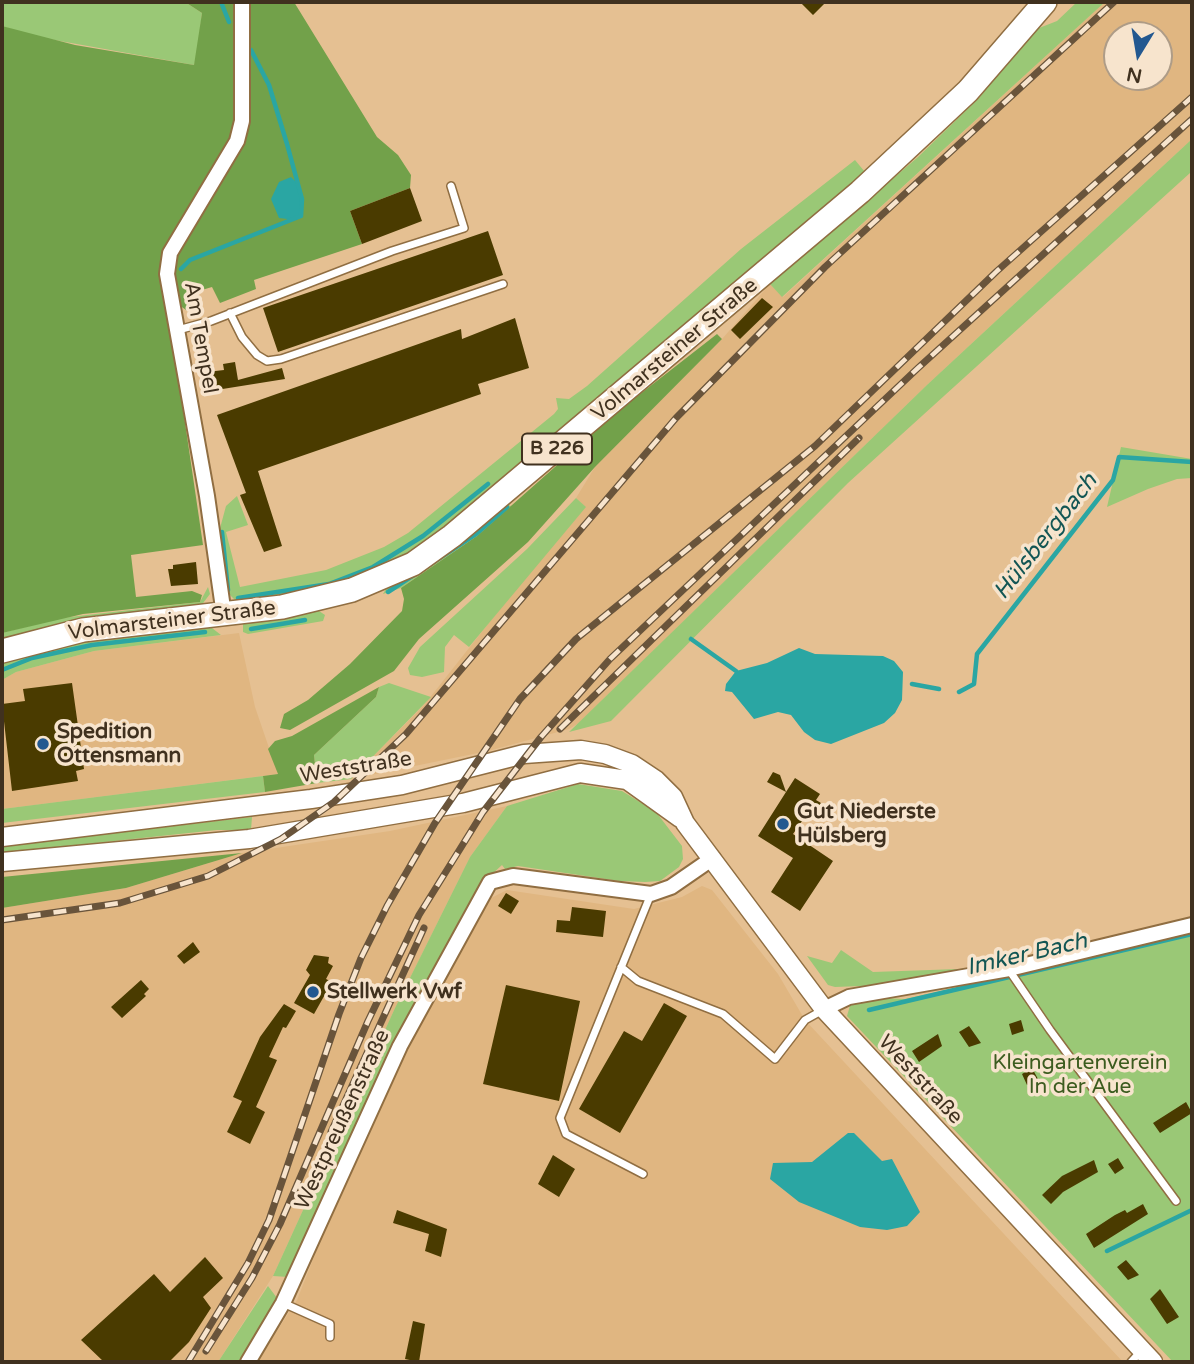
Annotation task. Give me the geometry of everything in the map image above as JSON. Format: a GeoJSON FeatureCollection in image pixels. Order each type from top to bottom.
{"type":"FeatureCollection","features":[{"type":"Feature","properties":{"kind":"main road","name":"Volmarsteiner Straße"},"geometry":{"type":"LineString","coordinates":[[2,651],[83,630],[282,607],[352,590],[413,564],[452,536],[726,307],[906,150],[984,74],[1045,2]]}},
{"type":"Feature","properties":{"kind":"street","name":"Am Tempel"},"geometry":{"type":"LineString","coordinates":[[224,615],[167,274],[170,253],[237,141],[242,121],[242,2]]}},
{"type":"Feature","properties":{"kind":"street","name":"Weststraße"},"geometry":{"type":"LineString","coordinates":[[2,837],[337,795],[442,777],[524,754],[557,750],[605,754],[632,764],[656,780],[673,797],[685,823],[824,1009],[1142,1358]]}},
{"type":"Feature","properties":{"kind":"street","name":"Weststraße"},"geometry":{"type":"LineString","coordinates":[[2,862],[249,839],[463,803],[580,773],[627,780],[685,823]]}},
{"type":"Feature","properties":{"kind":"street"},"geometry":{"type":"LineString","coordinates":[[648,900],[713,858]]}},
{"type":"Feature","properties":{"kind":"street","name":"Westpreußenstraße"},"geometry":{"type":"LineString","coordinates":[[248,1362],[283,1303],[400,1045],[490,882],[513,876],[648,900]]}},
{"type":"Feature","properties":{"kind":"street"},"geometry":{"type":"LineString","coordinates":[[824,1009],[849,997],[1012,975],[1192,925]]}},
{"type":"Feature","properties":{"kind":"lane"},"geometry":{"type":"LineString","coordinates":[[178,330],[392,251],[464,228],[451,186]]}},
{"type":"Feature","properties":{"kind":"lane"},"geometry":{"type":"LineString","coordinates":[[230,313],[242,337],[257,355],[267,361],[281,359],[503,284]]}},
{"type":"Feature","properties":{"kind":"lane"},"geometry":{"type":"LineString","coordinates":[[643,1174],[566,1134],[560,1118],[648,900]]}},
{"type":"Feature","properties":{"kind":"lane"},"geometry":{"type":"LineString","coordinates":[[621,967],[638,981],[723,1014],[775,1059],[805,1020],[824,1009]]}},
{"type":"Feature","properties":{"kind":"lane"},"geometry":{"type":"LineString","coordinates":[[1012,975],[1176,1201]]}},
{"type":"Feature","properties":{"kind":"lane"},"geometry":{"type":"LineString","coordinates":[[283,1303],[330,1324],[330,1336]]}},
{"type":"Feature","properties":{"kind":"shaded area"},"geometry":{"type":"Polygon","coordinates":[[[1105,2],[1192,2],[1192,139],[928,384],[579,723],[569,729],[488,751],[351,779],[424,705],[518,586],[585,507],[576,498],[595,467],[722,339],[770,284],[783,297],[1105,2]]]}},
{"type":"Feature","properties":{"kind":"shaded area"},"geometry":{"type":"Polygon","coordinates":[[[239,633],[255,707],[278,774],[2,809],[2,680],[16,672],[94,651],[239,633]]]}},
{"type":"Feature","properties":{"kind":"shaded area"},"geometry":{"type":"Polygon","coordinates":[[[507,806],[470,857],[395,1008],[273,1276],[218,1362],[2,1362],[2,908],[126,888],[242,853],[390,831],[507,806]]]}},
{"type":"Feature","properties":{"kind":"shaded area"},"geometry":{"type":"Polygon","coordinates":[[[702,886],[712,890],[778,974],[805,1020],[1123,1362],[257,1362],[297,1300],[361,1138],[418,1014],[491,898],[507,890],[634,909],[682,897],[702,886]]]}},
{"type":"Feature","properties":{"kind":"green space"},"geometry":{"type":"Polygon","coordinates":[[[2,2],[185,2],[202,13],[197,56],[194,65],[32,36],[2,26],[2,2]]]}},
{"type":"Feature","properties":{"kind":"green space"},"geometry":{"type":"Polygon","coordinates":[[[185,2],[239,2],[238,117],[234,138],[162,266],[203,545],[131,555],[136,597],[192,591],[202,595],[200,602],[83,614],[2,633],[2,26],[75,45],[194,65],[202,13],[185,2]]]}},
{"type":"Feature","properties":{"kind":"green space"},"geometry":{"type":"Polygon","coordinates":[[[246,2],[294,2],[377,137],[398,155],[411,175],[410,188],[350,211],[362,244],[254,280],[256,289],[220,303],[212,287],[195,292],[200,308],[189,312],[176,303],[171,275],[173,258],[240,141],[246,2]]]}},
{"type":"Feature","properties":{"kind":"green space"},"geometry":{"type":"Polygon","coordinates":[[[1077,2],[1105,2],[782,297],[770,284],[918,157],[979,98],[1034,30],[1057,21],[1077,2]]]}},
{"type":"Feature","properties":{"kind":"green space"},"geometry":{"type":"Polygon","coordinates":[[[1192,139],[1190,173],[848,483],[611,721],[569,732],[928,384],[1192,139]]]}},
{"type":"Feature","properties":{"kind":"green space"},"geometry":{"type":"Polygon","coordinates":[[[855,160],[865,172],[493,486],[494,489],[423,544],[398,561],[318,592],[243,602],[235,600],[226,591],[219,532],[226,506],[237,496],[248,525],[226,532],[240,587],[326,570],[384,547],[408,533],[554,414],[558,409],[556,398],[569,399],[587,386],[741,249],[855,160]]]}},
{"type":"Feature","properties":{"kind":"green space"},"geometry":{"type":"Polygon","coordinates":[[[717,334],[722,339],[595,467],[528,542],[419,639],[394,671],[290,730],[280,728],[284,714],[308,700],[350,664],[402,611],[404,599],[401,588],[477,536],[617,412],[717,334]]]}},
{"type":"Feature","properties":{"kind":"green space"},"geometry":{"type":"Polygon","coordinates":[[[1121,447],[1192,459],[1192,478],[1177,479],[1107,507],[1121,447]]]}},
{"type":"Feature","properties":{"kind":"green space"},"geometry":{"type":"Polygon","coordinates":[[[576,498],[586,507],[469,647],[454,635],[445,647],[444,672],[422,677],[410,675],[408,668],[420,647],[527,549],[576,498]]]}},
{"type":"Feature","properties":{"kind":"green space"},"geometry":{"type":"Polygon","coordinates":[[[506,504],[511,506],[477,536],[401,588],[383,594],[387,587],[506,504]]]}},
{"type":"Feature","properties":{"kind":"green space"},"geometry":{"type":"Polygon","coordinates":[[[208,587],[210,594],[200,607],[84,619],[2,640],[2,633],[61,618],[200,602],[208,587]]]}},
{"type":"Feature","properties":{"kind":"green space"},"geometry":{"type":"Polygon","coordinates":[[[319,611],[325,615],[323,621],[248,634],[243,632],[243,622],[319,611]]]}},
{"type":"Feature","properties":{"kind":"green space"},"geometry":{"type":"Polygon","coordinates":[[[212,628],[221,635],[94,651],[16,672],[2,680],[2,661],[64,643],[212,628]]]}},
{"type":"Feature","properties":{"kind":"green space"},"geometry":{"type":"Polygon","coordinates":[[[389,683],[431,697],[351,779],[317,783],[314,755],[376,697],[379,687],[389,683]]]}},
{"type":"Feature","properties":{"kind":"green space"},"geometry":{"type":"Polygon","coordinates":[[[379,687],[376,697],[314,755],[317,783],[265,792],[263,776],[278,774],[268,749],[275,741],[292,736],[379,687]]]}},
{"type":"Feature","properties":{"kind":"green space"},"geometry":{"type":"Polygon","coordinates":[[[263,776],[265,792],[2,823],[2,809],[263,776]]]}},
{"type":"Feature","properties":{"kind":"green space"},"geometry":{"type":"Polygon","coordinates":[[[578,784],[622,791],[656,812],[682,846],[683,859],[679,867],[660,881],[645,882],[619,881],[518,866],[505,869],[502,865],[490,876],[434,967],[288,1277],[273,1276],[395,1008],[470,857],[507,806],[578,784]]]}},
{"type":"Feature","properties":{"kind":"green space"},"geometry":{"type":"Polygon","coordinates":[[[252,817],[251,830],[217,830],[2,853],[2,846],[252,817]]]}},
{"type":"Feature","properties":{"kind":"green space"},"geometry":{"type":"Polygon","coordinates":[[[242,853],[126,888],[2,908],[2,877],[242,853]]]}},
{"type":"Feature","properties":{"kind":"green space","name":"Kleingartenverein In der Aue"},"geometry":{"type":"Polygon","coordinates":[[[1192,936],[1192,1362],[1173,1362],[847,1016],[851,1002],[884,998],[905,999],[1192,936]]]}},
{"type":"Feature","properties":{"kind":"green space"},"geometry":{"type":"Polygon","coordinates":[[[841,950],[873,972],[987,968],[887,985],[835,987],[828,985],[807,956],[832,963],[841,950]]]}},
{"type":"Feature","properties":{"kind":"green space"},"geometry":{"type":"Polygon","coordinates":[[[268,1286],[277,1298],[245,1353],[238,1362],[218,1362],[268,1286]]]}},
{"type":"Feature","properties":{"kind":"water"},"geometry":{"type":"Polygon","coordinates":[[[291,177],[298,184],[302,199],[301,216],[296,220],[279,218],[271,199],[279,182],[291,177]]]}},
{"type":"Feature","properties":{"kind":"water"},"geometry":{"type":"Polygon","coordinates":[[[799,648],[815,654],[883,656],[894,661],[903,672],[902,700],[895,713],[884,723],[831,744],[815,740],[804,732],[791,715],[778,712],[754,719],[732,692],[725,691],[726,684],[736,671],[767,663],[799,648]]]}},
{"type":"Feature","properties":{"kind":"water"},"geometry":{"type":"Polygon","coordinates":[[[848,1133],[854,1133],[882,1161],[892,1159],[920,1212],[907,1226],[887,1230],[860,1227],[799,1202],[770,1179],[773,1163],[812,1162],[848,1133]]]}},
{"type":"Feature","properties":{"kind":"building"},"geometry":{"type":"Polygon","coordinates":[[[800,2],[826,2],[813,15],[800,2]]]}},
{"type":"Feature","properties":{"kind":"building"},"geometry":{"type":"Polygon","coordinates":[[[410,188],[422,221],[362,244],[350,211],[410,188]]]}},
{"type":"Feature","properties":{"kind":"building"},"geometry":{"type":"Polygon","coordinates":[[[488,231],[503,275],[278,352],[263,308],[488,231]]]}},
{"type":"Feature","properties":{"kind":"building"},"geometry":{"type":"Polygon","coordinates":[[[762,298],[773,307],[740,339],[731,330],[762,298]]]}},
{"type":"Feature","properties":{"kind":"building"},"geometry":{"type":"Polygon","coordinates":[[[515,318],[529,368],[478,384],[481,394],[258,471],[282,546],[264,552],[240,495],[246,493],[217,415],[461,329],[462,339],[515,318]]]}},
{"type":"Feature","properties":{"kind":"building"},"geometry":{"type":"Polygon","coordinates":[[[235,362],[238,380],[282,368],[285,379],[210,391],[207,372],[224,370],[223,364],[235,362]]]}},
{"type":"Feature","properties":{"kind":"building"},"geometry":{"type":"Polygon","coordinates":[[[196,562],[198,584],[171,586],[168,569],[173,569],[173,565],[196,562]]]}},
{"type":"Feature","properties":{"kind":"building","name":"Spedition Ottensmann"},"geometry":{"type":"Polygon","coordinates":[[[72,683],[84,769],[76,771],[78,781],[12,791],[2,704],[25,701],[23,689],[72,683]]]}},
{"type":"Feature","properties":{"kind":"building"},"geometry":{"type":"Polygon","coordinates":[[[773,772],[780,775],[786,792],[767,782],[773,772]]]}},
{"type":"Feature","properties":{"kind":"building"},"geometry":{"type":"Polygon","coordinates":[[[795,778],[820,794],[816,800],[821,803],[814,814],[809,811],[793,834],[833,861],[800,911],[771,892],[793,858],[758,836],[795,778]]]}},
{"type":"Feature","properties":{"kind":"building"},"geometry":{"type":"Polygon","coordinates":[[[506,893],[519,901],[511,914],[498,906],[506,893]]]}},
{"type":"Feature","properties":{"kind":"building"},"geometry":{"type":"Polygon","coordinates":[[[572,907],[606,911],[603,937],[556,932],[557,920],[570,921],[572,907]]]}},
{"type":"Feature","properties":{"kind":"building"},"geometry":{"type":"Polygon","coordinates":[[[193,942],[200,952],[184,964],[177,956],[193,942]]]}},
{"type":"Feature","properties":{"kind":"building","name":"Stellwerk Vwf"},"geometry":{"type":"Polygon","coordinates":[[[314,955],[329,957],[328,963],[333,966],[326,979],[332,982],[314,1014],[294,1003],[310,975],[306,970],[314,955]]]}},
{"type":"Feature","properties":{"kind":"building"},"geometry":{"type":"Polygon","coordinates":[[[141,980],[149,989],[144,994],[146,996],[122,1018],[111,1007],[141,980]]]}},
{"type":"Feature","properties":{"kind":"building"},"geometry":{"type":"Polygon","coordinates":[[[506,985],[580,1001],[559,1101],[483,1084],[506,985]]]}},
{"type":"Feature","properties":{"kind":"building"},"geometry":{"type":"Polygon","coordinates":[[[664,1003],[687,1016],[620,1133],[579,1109],[624,1031],[642,1041],[664,1003]]]}},
{"type":"Feature","properties":{"kind":"building"},"geometry":{"type":"Polygon","coordinates":[[[284,1004],[296,1011],[286,1028],[283,1027],[269,1057],[277,1060],[256,1107],[265,1112],[250,1144],[227,1132],[242,1101],[233,1097],[260,1037],[284,1004]]]}},
{"type":"Feature","properties":{"kind":"building"},"geometry":{"type":"Polygon","coordinates":[[[1021,1020],[1024,1031],[1012,1035],[1009,1024],[1021,1020]]]}},
{"type":"Feature","properties":{"kind":"building"},"geometry":{"type":"Polygon","coordinates":[[[969,1026],[981,1043],[969,1047],[959,1032],[969,1026]]]}},
{"type":"Feature","properties":{"kind":"building"},"geometry":{"type":"Polygon","coordinates":[[[938,1034],[942,1046],[919,1062],[912,1051],[938,1034]]]}},
{"type":"Feature","properties":{"kind":"building"},"geometry":{"type":"Polygon","coordinates":[[[1032,1068],[1038,1079],[1027,1085],[1022,1074],[1032,1068]]]}},
{"type":"Feature","properties":{"kind":"building"},"geometry":{"type":"Polygon","coordinates":[[[1186,1102],[1192,1113],[1160,1133],[1153,1123],[1186,1102]]]}},
{"type":"Feature","properties":{"kind":"building"},"geometry":{"type":"Polygon","coordinates":[[[553,1155],[575,1169],[559,1197],[538,1184],[553,1155]]]}},
{"type":"Feature","properties":{"kind":"building"},"geometry":{"type":"Polygon","coordinates":[[[1118,1158],[1124,1168],[1115,1174],[1108,1164],[1118,1158]]]}},
{"type":"Feature","properties":{"kind":"building"},"geometry":{"type":"Polygon","coordinates":[[[1094,1160],[1098,1172],[1063,1192],[1051,1204],[1042,1195],[1062,1176],[1094,1160]]]}},
{"type":"Feature","properties":{"kind":"building"},"geometry":{"type":"Polygon","coordinates":[[[1143,1204],[1148,1214],[1094,1248],[1086,1234],[1115,1215],[1125,1210],[1127,1213],[1143,1204]]]}},
{"type":"Feature","properties":{"kind":"building"},"geometry":{"type":"Polygon","coordinates":[[[397,1210],[447,1229],[441,1257],[425,1251],[429,1234],[393,1223],[397,1210]]]}},
{"type":"Feature","properties":{"kind":"building"},"geometry":{"type":"Polygon","coordinates":[[[205,1257],[223,1278],[203,1297],[211,1308],[189,1342],[169,1362],[104,1362],[81,1340],[154,1274],[170,1292],[205,1257]]]}},
{"type":"Feature","properties":{"kind":"building"},"geometry":{"type":"Polygon","coordinates":[[[1126,1260],[1139,1275],[1128,1280],[1117,1267],[1126,1260]]]}},
{"type":"Feature","properties":{"kind":"building"},"geometry":{"type":"Polygon","coordinates":[[[1160,1289],[1179,1317],[1167,1324],[1150,1299],[1160,1289]]]}},
{"type":"Feature","properties":{"kind":"building"},"geometry":{"type":"Polygon","coordinates":[[[413,1321],[425,1324],[419,1362],[405,1359],[413,1321]]]}},
{"type":"Feature","properties":{"kind":"waterway","name":"Hülsbergbach"},"geometry":{"type":"LineString","coordinates":[[221,2],[229,22]]}},
{"type":"Feature","properties":{"kind":"waterway","name":"Hülsbergbach"},"geometry":{"type":"LineString","coordinates":[[181,269],[190,260],[301,216],[302,199],[287,144],[269,85],[251,50]]}},
{"type":"Feature","properties":{"kind":"waterway","name":"Hülsbergbach"},"geometry":{"type":"LineString","coordinates":[[959,692],[974,684],[977,654],[1113,480],[1119,457],[1192,462]]}},
{"type":"Feature","properties":{"kind":"waterway","name":"Hülsbergbach"},"geometry":{"type":"LineString","coordinates":[[238,598],[329,584],[373,567],[423,536],[488,484]]}},
{"type":"Feature","properties":{"kind":"waterway"},"geometry":{"type":"LineString","coordinates":[[388,592],[476,534],[507,507]]}},
{"type":"Feature","properties":{"kind":"waterway","name":"Hülsbergbach"},"geometry":{"type":"LineString","coordinates":[[222,532],[228,590]]}},
{"type":"Feature","properties":{"kind":"waterway"},"geometry":{"type":"LineString","coordinates":[[251,629],[305,620]]}},
{"type":"Feature","properties":{"kind":"waterway"},"geometry":{"type":"LineString","coordinates":[[2,670],[32,658],[92,645],[205,632]]}},
{"type":"Feature","properties":{"kind":"waterway","name":"Hülsbergbach"},"geometry":{"type":"LineString","coordinates":[[691,639],[736,671]]}},
{"type":"Feature","properties":{"kind":"waterway","name":"Hülsbergbach"},"geometry":{"type":"LineString","coordinates":[[912,684],[939,689]]}},
{"type":"Feature","properties":{"kind":"waterway","name":"Imker Bach"},"geometry":{"type":"LineString","coordinates":[[869,1010],[1192,934]]}},
{"type":"Feature","properties":{"kind":"waterway"},"geometry":{"type":"LineString","coordinates":[[1107,1251],[1192,1210]]}},
{"type":"Feature","properties":{"kind":"railway"},"geometry":{"type":"LineString","coordinates":[[2,920],[120,903],[208,876],[281,839],[334,802],[406,734],[676,418],[825,267],[1114,2]]}},
{"type":"Feature","properties":{"kind":"railway"},"geometry":{"type":"LineString","coordinates":[[188,1362],[248,1263],[269,1220],[339,1014],[361,958],[387,906],[435,823],[520,699],[576,639],[815,446],[997,271],[1192,97]]}},
{"type":"Feature","properties":{"kind":"railway"},"geometry":{"type":"LineString","coordinates":[[206,1351],[252,1278],[280,1224],[368,1021],[419,915],[483,812],[541,737],[610,659],[918,368],[1192,119]]}},
{"type":"Feature","properties":{"kind":"railway"},"geometry":{"type":"LineString","coordinates":[[560,729],[859,438]]}},
{"type":"Feature","properties":{"kind":"railway"},"geometry":{"type":"LineString","coordinates":[[331,1132],[424,928]]}},
{"type":"Feature","properties":{"kind":"place","name":"Spedition Ottensmann"},"geometry":{"type":"Point","coordinates":[43,744]}},
{"type":"Feature","properties":{"kind":"place","name":"Gut Niederste Hülsberg"},"geometry":{"type":"Point","coordinates":[783,824]}},
{"type":"Feature","properties":{"kind":"place","name":"Stellwerk Vwf"},"geometry":{"type":"Point","coordinates":[313,992]}}]}
